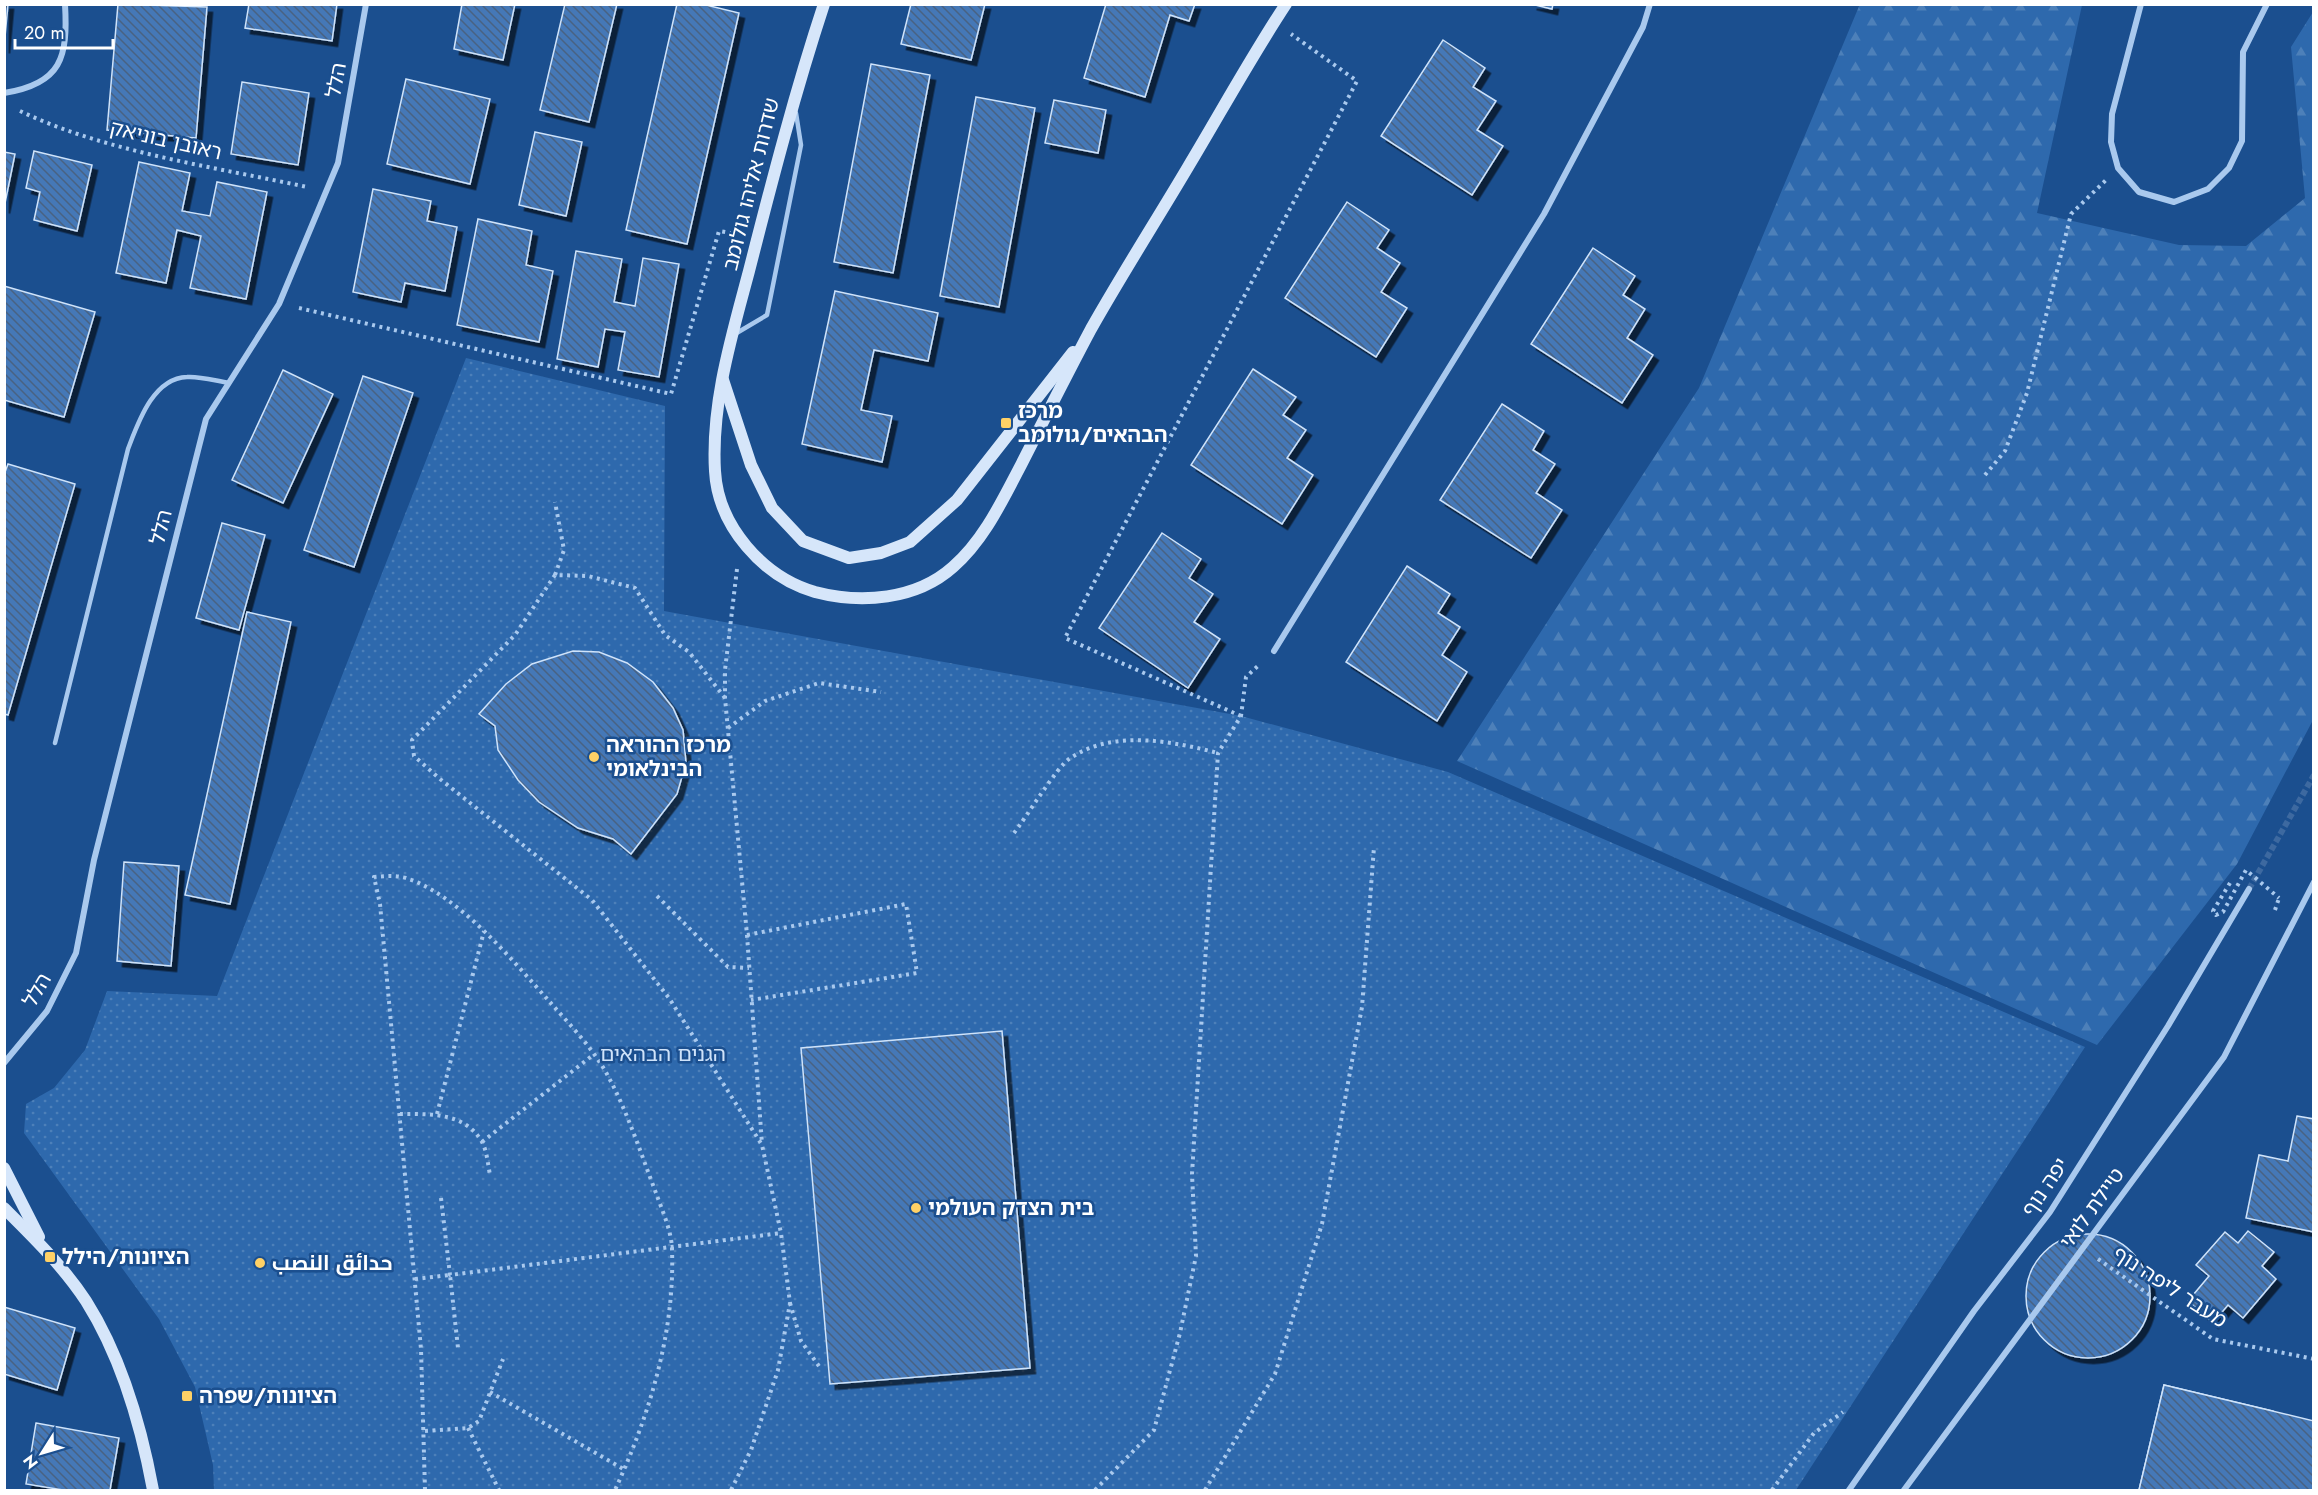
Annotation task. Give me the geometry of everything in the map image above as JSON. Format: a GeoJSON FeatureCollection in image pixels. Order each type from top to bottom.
{"type":"FeatureCollection","features":[{"type":"Feature","properties":{"kind":"street"},"geometry":{"type":"LineString","coordinates":[[4,93],[20,90],[47,79],[65,53],[65,4]]}},
{"type":"Feature","properties":{"kind":"street","name":"הלל"},"geometry":{"type":"LineString","coordinates":[[4,1063],[47,1011],[76,953],[94,860],[206,419],[279,304],[338,163],[366,4]]}},
{"type":"Feature","properties":{"kind":"street","name":"שדרות אליהו גולומב"},"geometry":{"type":"LineString","coordinates":[[824,4],[793,97],[722,376],[715,471],[721,502],[741,540],[768,570],[800,588],[829,596],[859,598],[899,595],[925,586],[952,568],[976,542],[997,512],[1091,329],[1286,4]]}},
{"type":"Feature","properties":{"kind":"street"},"geometry":{"type":"LineString","coordinates":[[1274,651],[1544,214],[1643,27],[1650,4]]}},
{"type":"Feature","properties":{"kind":"street"},"geometry":{"type":"LineString","coordinates":[[2140,4],[2112,114],[2111,142],[2118,168],[2139,192],[2174,202],[2208,189],[2229,168],[2242,141],[2243,52],[2267,4]]}},
{"type":"Feature","properties":{"kind":"street","name":"שדרות אליהו גולומב"},"geometry":{"type":"LineString","coordinates":[[722,376],[751,465],[772,508],[803,542],[849,558],[882,553],[910,542],[957,500],[1091,329]]}},
{"type":"Feature","properties":{"kind":"street","name":"טיילת לואי"},"geometry":{"type":"LineString","coordinates":[[1904,1491],[2224,1057],[2313,882]]}},
{"type":"Feature","properties":{"kind":"street","name":"יפה נוף"},"geometry":{"type":"LineString","coordinates":[[1849,1491],[1974,1311],[2050,1212],[2168,1026],[2249,889]]}},
{"type":"Feature","properties":{"kind":"street"},"geometry":{"type":"LineString","coordinates":[[4,1168],[45,1249]]}},
{"type":"Feature","properties":{"kind":"street"},"geometry":{"type":"LineString","coordinates":[[4,1208],[45,1249],[85,1300],[101,1327],[133,1401],[153,1491]]}},
{"type":"Feature","properties":{"kind":"lane"},"geometry":{"type":"LineString","coordinates":[[732,336],[767,315],[801,145],[793,97]]}},
{"type":"Feature","properties":{"kind":"lane"},"geometry":{"type":"LineString","coordinates":[[55,743],[128,449],[141,415],[165,384],[186,376],[229,383]]}},
{"type":"Feature","properties":{"kind":"path"},"geometry":{"type":"LineString","coordinates":[[1241,716],[1065,638],[1357,81],[1275,22]]}},
{"type":"Feature","properties":{"kind":"path","name":"ראובן בוניאק"},"geometry":{"type":"LineString","coordinates":[[15,109],[46,124],[98,141],[326,191]]}},
{"type":"Feature","properties":{"kind":"path"},"geometry":{"type":"LineString","coordinates":[[1985,475],[2005,451],[2027,393],[2071,214],[2118,168]]}},
{"type":"Feature","properties":{"kind":"path"},"geometry":{"type":"LineString","coordinates":[[279,304],[671,394],[719,231],[757,238]]}},
{"type":"Feature","properties":{"kind":"path"},"geometry":{"type":"LineString","coordinates":[[555,502],[564,550],[555,575],[515,635],[412,740],[414,756],[592,900],[669,998],[762,1144]]}},
{"type":"Feature","properties":{"kind":"path"},"geometry":{"type":"LineString","coordinates":[[741,540],[725,670],[725,698],[747,935],[762,1144],[781,1233],[790,1303],[801,1341],[821,1369]]}},
{"type":"Feature","properties":{"kind":"path"},"geometry":{"type":"LineString","coordinates":[[555,575],[588,576],[635,588],[665,635],[689,652],[725,698]]}},
{"type":"Feature","properties":{"kind":"path"},"geometry":{"type":"LineString","coordinates":[[1095,1491],[1154,1430],[1180,1333],[1196,1257],[1192,1174],[1218,753],[1241,716],[1246,677],[1274,651]]}},
{"type":"Feature","properties":{"kind":"path"},"geometry":{"type":"LineString","coordinates":[[728,728],[765,700],[819,682],[881,692]]}},
{"type":"Feature","properties":{"kind":"path"},"geometry":{"type":"LineString","coordinates":[[1014,833],[1068,759],[1109,741],[1176,742],[1218,753]]}},
{"type":"Feature","properties":{"kind":"path"},"geometry":{"type":"LineString","coordinates":[[1205,1491],[1275,1374],[1322,1224],[1362,1006],[1374,847]]}},
{"type":"Feature","properties":{"kind":"path"},"geometry":{"type":"LineString","coordinates":[[2230,883],[2213,910],[2216,915],[2223,912],[2247,870],[2279,898]]}},
{"type":"Feature","properties":{"kind":"path"},"geometry":{"type":"LineString","coordinates":[[425,1491],[422,1349],[380,904],[374,877],[392,875],[408,879],[449,902],[484,931],[578,1034],[607,1074],[633,1129],[672,1247],[670,1293],[661,1359],[647,1412],[615,1491]]}},
{"type":"Feature","properties":{"kind":"path"},"geometry":{"type":"LineString","coordinates":[[657,896],[728,968],[749,968]]}},
{"type":"Feature","properties":{"kind":"path"},"geometry":{"type":"LineString","coordinates":[[747,935],[906,904],[917,973],[751,1000]]}},
{"type":"Feature","properties":{"kind":"path"},"geometry":{"type":"LineString","coordinates":[[437,1114],[484,931]]}},
{"type":"Feature","properties":{"kind":"path"},"geometry":{"type":"LineString","coordinates":[[482,1142],[593,1055]]}},
{"type":"Feature","properties":{"kind":"path"},"geometry":{"type":"LineString","coordinates":[[400,1113],[437,1114],[462,1121],[482,1142],[490,1175]]}},
{"type":"Feature","properties":{"kind":"path"},"geometry":{"type":"LineString","coordinates":[[441,1198],[458,1348]]}},
{"type":"Feature","properties":{"kind":"path"},"geometry":{"type":"LineString","coordinates":[[415,1279],[781,1233]]}},
{"type":"Feature","properties":{"kind":"path","name":"מעבר ליפה נוף"},"geometry":{"type":"LineString","coordinates":[[2083,1248],[2213,1339],[2313,1359]]}},
{"type":"Feature","properties":{"kind":"path"},"geometry":{"type":"LineString","coordinates":[[731,1491],[751,1450],[778,1370],[790,1303]]}},
{"type":"Feature","properties":{"kind":"path"},"geometry":{"type":"LineString","coordinates":[[424,1431],[468,1428],[479,1421],[503,1359]]}},
{"type":"Feature","properties":{"kind":"path"},"geometry":{"type":"LineString","coordinates":[[490,1392],[625,1470]]}},
{"type":"Feature","properties":{"kind":"path"},"geometry":{"type":"LineString","coordinates":[[1772,1491],[1814,1433],[1842,1412]]}},
{"type":"Feature","properties":{"kind":"path"},"geometry":{"type":"LineString","coordinates":[[468,1428],[499,1491]]}},
{"type":"Feature","properties":{"kind":"green space"},"geometry":{"type":"Polygon","coordinates":[[[1860,4],[2082,5],[2037,213],[2179,245],[2246,246],[2305,198],[2291,47],[2313,12],[2313,720],[2237,864],[2097,1045],[1457,761],[1699,388],[1860,4]]]}},
{"type":"Feature","properties":{"kind":"green space","name":"הגנים הבהאים"},"geometry":{"type":"Polygon","coordinates":[[[466,358],[665,406],[664,611],[1241,716],[1448,772],[2085,1047],[1796,1490],[214,1490],[213,1465],[195,1387],[159,1319],[24,1133],[26,1104],[54,1088],[85,1050],[107,991],[217,996],[466,358]]]}},
{"type":"Feature","properties":{"kind":"building"},"geometry":{"type":"Polygon","coordinates":[[[4,4],[8,4],[4,48],[4,4]]]}},
{"type":"Feature","properties":{"kind":"building"},"geometry":{"type":"Polygon","coordinates":[[[118,4],[207,7],[196,138],[107,130],[118,4]]]}},
{"type":"Feature","properties":{"kind":"building"},"geometry":{"type":"Polygon","coordinates":[[[249,4],[337,4],[332,41],[245,28],[249,4]]]}},
{"type":"Feature","properties":{"kind":"building"},"geometry":{"type":"Polygon","coordinates":[[[462,4],[515,4],[503,60],[454,49],[462,4]]]}},
{"type":"Feature","properties":{"kind":"building"},"geometry":{"type":"Polygon","coordinates":[[[565,4],[617,4],[589,122],[540,110],[565,4]]]}},
{"type":"Feature","properties":{"kind":"building"},"geometry":{"type":"Polygon","coordinates":[[[677,4],[702,4],[739,13],[687,244],[626,230],[677,4]]]}},
{"type":"Feature","properties":{"kind":"building"},"geometry":{"type":"Polygon","coordinates":[[[911,4],[985,4],[971,60],[901,44],[911,4]]]}},
{"type":"Feature","properties":{"kind":"building"},"geometry":{"type":"Polygon","coordinates":[[[1106,4],[1195,4],[1189,21],[1170,15],[1145,97],[1084,78],[1106,4]]]}},
{"type":"Feature","properties":{"kind":"building"},"geometry":{"type":"Polygon","coordinates":[[[1531,4],[1553,4],[1552,9],[1531,4]]]}},
{"type":"Feature","properties":{"kind":"building"},"geometry":{"type":"Polygon","coordinates":[[[1443,40],[1485,68],[1473,87],[1496,101],[1477,130],[1503,146],[1472,195],[1381,136],[1443,40]]]}},
{"type":"Feature","properties":{"kind":"building"},"geometry":{"type":"Polygon","coordinates":[[[871,64],[930,75],[893,273],[834,262],[871,64]]]}},
{"type":"Feature","properties":{"kind":"building"},"geometry":{"type":"Polygon","coordinates":[[[406,79],[490,99],[470,184],[387,164],[406,79]]]}},
{"type":"Feature","properties":{"kind":"building"},"geometry":{"type":"Polygon","coordinates":[[[242,82],[309,93],[298,165],[231,154],[242,82]]]}},
{"type":"Feature","properties":{"kind":"building"},"geometry":{"type":"Polygon","coordinates":[[[976,97],[1035,108],[999,307],[940,296],[976,97]]]}},
{"type":"Feature","properties":{"kind":"building"},"geometry":{"type":"Polygon","coordinates":[[[1054,100],[1106,110],[1098,153],[1045,143],[1054,100]]]}},
{"type":"Feature","properties":{"kind":"building"},"geometry":{"type":"Polygon","coordinates":[[[535,132],[582,142],[566,216],[519,205],[535,132]]]}},
{"type":"Feature","properties":{"kind":"building"},"geometry":{"type":"Polygon","coordinates":[[[34,151],[92,165],[77,231],[34,220],[40,192],[26,188],[34,151]]]}},
{"type":"Feature","properties":{"kind":"building"},"geometry":{"type":"Polygon","coordinates":[[[4,152],[15,154],[4,208],[4,152]]]}},
{"type":"Feature","properties":{"kind":"building"},"geometry":{"type":"Polygon","coordinates":[[[139,162],[190,173],[182,211],[210,216],[217,182],[267,192],[246,299],[190,288],[201,236],[177,230],[166,283],[116,273],[139,162]]]}},
{"type":"Feature","properties":{"kind":"building"},"geometry":{"type":"Polygon","coordinates":[[[373,189],[431,201],[427,221],[457,227],[445,291],[405,283],[401,302],[353,292],[373,189]]]}},
{"type":"Feature","properties":{"kind":"building"},"geometry":{"type":"Polygon","coordinates":[[[1347,202],[1389,230],[1377,248],[1400,263],[1381,292],[1407,308],[1376,357],[1285,298],[1347,202]]]}},
{"type":"Feature","properties":{"kind":"building"},"geometry":{"type":"Polygon","coordinates":[[[478,219],[532,231],[526,265],[553,271],[539,342],[457,325],[478,219]]]}},
{"type":"Feature","properties":{"kind":"building"},"geometry":{"type":"Polygon","coordinates":[[[1593,248],[1635,276],[1623,295],[1645,309],[1627,338],[1653,355],[1622,403],[1531,344],[1593,248]]]}},
{"type":"Feature","properties":{"kind":"building"},"geometry":{"type":"Polygon","coordinates":[[[576,251],[622,259],[614,302],[635,306],[643,258],[679,264],[659,377],[618,370],[625,332],[605,329],[598,367],[557,359],[576,251]]]}},
{"type":"Feature","properties":{"kind":"building"},"geometry":{"type":"Polygon","coordinates":[[[4,286],[95,312],[64,417],[4,400],[4,286]]]}},
{"type":"Feature","properties":{"kind":"building"},"geometry":{"type":"Polygon","coordinates":[[[835,291],[938,313],[928,361],[874,350],[861,410],[892,416],[882,462],[802,444],[835,291]]]}},
{"type":"Feature","properties":{"kind":"building"},"geometry":{"type":"Polygon","coordinates":[[[1253,369],[1296,397],[1283,415],[1306,430],[1287,458],[1313,475],[1282,524],[1191,465],[1253,369]]]}},
{"type":"Feature","properties":{"kind":"building"},"geometry":{"type":"Polygon","coordinates":[[[283,370],[333,394],[283,503],[232,480],[283,370]]]}},
{"type":"Feature","properties":{"kind":"building"},"geometry":{"type":"Polygon","coordinates":[[[363,376],[413,393],[354,567],[304,550],[363,376]]]}},
{"type":"Feature","properties":{"kind":"building"},"geometry":{"type":"Polygon","coordinates":[[[1502,404],[1544,431],[1533,450],[1555,464],[1536,493],[1562,510],[1531,558],[1440,500],[1502,404]]]}},
{"type":"Feature","properties":{"kind":"building"},"geometry":{"type":"Polygon","coordinates":[[[8,464],[75,484],[8,715],[4,714],[4,475],[8,464]]]}},
{"type":"Feature","properties":{"kind":"building"},"geometry":{"type":"Polygon","coordinates":[[[222,523],[265,535],[239,630],[196,618],[222,523]]]}},
{"type":"Feature","properties":{"kind":"building"},"geometry":{"type":"Polygon","coordinates":[[[1162,533],[1201,559],[1189,578],[1213,594],[1194,622],[1220,639],[1188,688],[1099,628],[1162,533]]]}},
{"type":"Feature","properties":{"kind":"building"},"geometry":{"type":"Polygon","coordinates":[[[1407,566],[1450,594],[1438,613],[1460,627],[1442,655],[1467,672],[1437,721],[1346,662],[1407,566]]]}},
{"type":"Feature","properties":{"kind":"building"},"geometry":{"type":"Polygon","coordinates":[[[247,612],[291,622],[230,904],[185,895],[247,612]]]}},
{"type":"Feature","properties":{"kind":"building","name":"מרכז ההוראה הבינלאומי"},"geometry":{"type":"Polygon","coordinates":[[[573,651],[599,652],[627,663],[653,682],[673,708],[683,730],[686,763],[677,794],[631,854],[613,839],[578,828],[539,802],[518,780],[498,750],[495,726],[479,714],[506,684],[532,664],[573,651]]]}},
{"type":"Feature","properties":{"kind":"building"},"geometry":{"type":"Polygon","coordinates":[[[124,862],[179,866],[171,966],[117,961],[124,862]]]}},
{"type":"Feature","properties":{"kind":"building","name":"בית הצדק העולמי"},"geometry":{"type":"Polygon","coordinates":[[[1002,1031],[1030,1368],[830,1384],[801,1048],[1002,1031]]]}},
{"type":"Feature","properties":{"kind":"building"},"geometry":{"type":"Polygon","coordinates":[[[2297,1116],[2314,1119],[2314,1232],[2246,1218],[2259,1155],[2288,1161],[2297,1116]]]}},
{"type":"Feature","properties":{"kind":"building"},"geometry":{"type":"Polygon","coordinates":[[[2248,1231],[2274,1252],[2262,1266],[2276,1279],[2243,1318],[2228,1305],[2213,1323],[2188,1301],[2209,1276],[2196,1265],[2225,1232],[2238,1243],[2248,1231]]]}},
{"type":"Feature","properties":{"kind":"building"},"geometry":{"type":"Polygon","coordinates":[[[2088,1234],[2112,1239],[2123,1244],[2132,1252],[2140,1261],[2145,1272],[2150,1296],[2145,1320],[2140,1331],[2132,1340],[2123,1348],[2112,1353],[2088,1358],[2064,1353],[2053,1348],[2044,1340],[2036,1331],[2031,1320],[2026,1296],[2031,1272],[2036,1261],[2044,1252],[2053,1244],[2064,1239],[2088,1234]]]}},
{"type":"Feature","properties":{"kind":"building"},"geometry":{"type":"Polygon","coordinates":[[[4,1307],[75,1328],[57,1390],[4,1374],[4,1307]]]}},
{"type":"Feature","properties":{"kind":"building"},"geometry":{"type":"Polygon","coordinates":[[[2164,1385],[2273,1411],[2253,1490],[2139,1490],[2164,1385]]]}},
{"type":"Feature","properties":{"kind":"building"},"geometry":{"type":"Polygon","coordinates":[[[2164,1385],[2314,1421],[2314,1490],[2139,1490],[2164,1385]]]}},
{"type":"Feature","properties":{"kind":"building"},"geometry":{"type":"Polygon","coordinates":[[[36,1423],[119,1438],[110,1490],[63,1490],[26,1484],[36,1423]]]}},
{"type":"Feature","properties":{"kind":"tunnel"},"geometry":{"type":"LineString","coordinates":[[2249,889],[2314,775]]}},
{"type":"Feature","properties":{"kind":"place","name":"מרכז הבהאים/גולומב"},"geometry":{"type":"Point","coordinates":[1006,423]}},
{"type":"Feature","properties":{"kind":"place","name":"מרכז ההוראה הבינלאומי"},"geometry":{"type":"Point","coordinates":[594,757]}},
{"type":"Feature","properties":{"kind":"place","name":"בית הצדק העולמי"},"geometry":{"type":"Point","coordinates":[916,1208]}},
{"type":"Feature","properties":{"kind":"place","name":"הציונות/הילל"},"geometry":{"type":"Point","coordinates":[50,1257]}},
{"type":"Feature","properties":{"kind":"place","name":"حدائق النصب"},"geometry":{"type":"Point","coordinates":[260,1263]}},
{"type":"Feature","properties":{"kind":"place","name":"הציונות/שפרה"},"geometry":{"type":"Point","coordinates":[187,1396]}}]}
